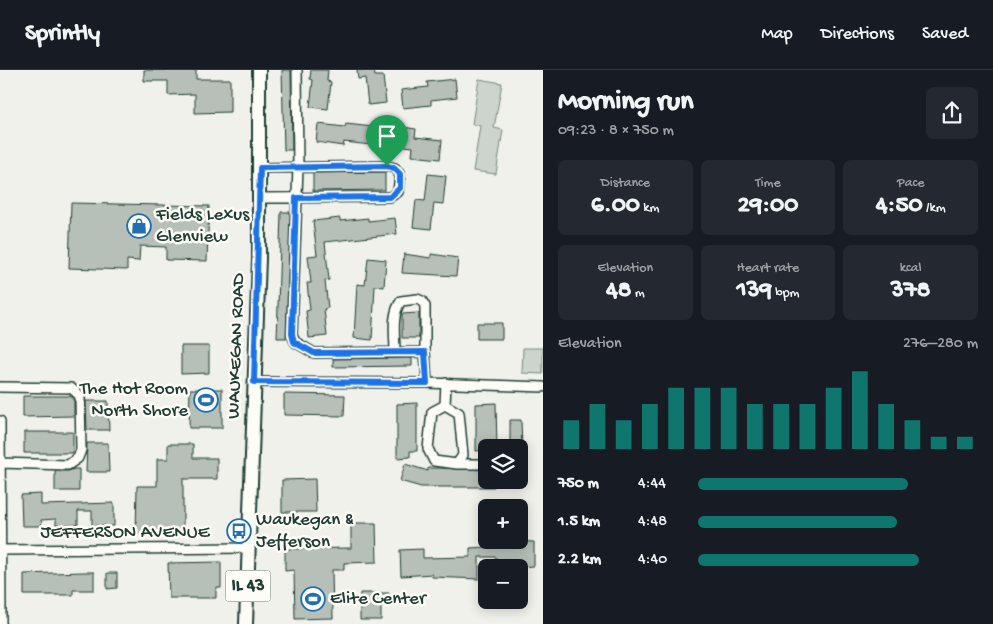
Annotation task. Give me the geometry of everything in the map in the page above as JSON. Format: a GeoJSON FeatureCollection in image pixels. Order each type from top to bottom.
{"type":"FeatureCollection","features":[{"type":"Feature","properties":{"kind":"main road","name":"WAUKEGAN ROAD"},"geometry":{"type":"LineString","coordinates":[[246,624],[260,198],[259,70]]}},
{"type":"Feature","properties":{"kind":"street"},"geometry":{"type":"LineString","coordinates":[[297,70],[298,167],[292,334],[294,342],[314,353],[425,352]]}},
{"type":"Feature","properties":{"kind":"street"},"geometry":{"type":"LineString","coordinates":[[260,168],[387,166],[394,168],[400,174],[398,192],[390,197],[260,198]]}},
{"type":"Feature","properties":{"kind":"street"},"geometry":{"type":"LineString","coordinates":[[395,352],[395,314],[398,305],[401,301],[417,299],[422,301],[425,306],[427,383]]}},
{"type":"Feature","properties":{"kind":"street"},"geometry":{"type":"LineString","coordinates":[[254,382],[427,383],[543,387]]}},
{"type":"Feature","properties":{"kind":"street"},"geometry":{"type":"LineString","coordinates":[[444,405],[446,384]]}},
{"type":"Feature","properties":{"kind":"street"},"geometry":{"type":"LineString","coordinates":[[0,387],[62,387],[75,390],[80,396],[81,450],[78,458],[68,464],[0,463]]}},
{"type":"Feature","properties":{"kind":"street"},"geometry":{"type":"LineString","coordinates":[[444,405],[459,413],[462,455],[456,464]]}},
{"type":"Feature","properties":{"kind":"street"},"geometry":{"type":"LineString","coordinates":[[444,405],[432,412],[428,449],[434,461],[478,464]]}},
{"type":"Feature","properties":{"kind":"street"},"geometry":{"type":"LineString","coordinates":[[0,421],[1,624]]}},
{"type":"Feature","properties":{"kind":"street","name":"JEFFERSON AVENUE"},"geometry":{"type":"LineString","coordinates":[[0,550],[249,548]]}},
{"type":"Feature","properties":{"kind":"shaded area"},"geometry":{"type":"Polygon","coordinates":[[[479,79],[502,83],[494,128],[503,130],[496,174],[473,171],[480,126],[472,124],[479,79]]]}},
{"type":"Feature","properties":{"kind":"shaded area"},"geometry":{"type":"Polygon","coordinates":[[[523,348],[543,348],[543,374],[522,373],[523,348]]]}},
{"type":"Feature","properties":{"kind":"building"},"geometry":{"type":"Polygon","coordinates":[[[144,70],[196,70],[196,79],[230,79],[230,112],[195,113],[195,94],[168,95],[168,81],[144,81],[144,70]]]}},
{"type":"Feature","properties":{"kind":"building"},"geometry":{"type":"Polygon","coordinates":[[[282,70],[291,70],[292,150],[284,150],[282,70]]]}},
{"type":"Feature","properties":{"kind":"building"},"geometry":{"type":"Polygon","coordinates":[[[311,70],[328,70],[327,81],[331,82],[328,109],[310,107],[313,80],[310,79],[311,70]]]}},
{"type":"Feature","properties":{"kind":"building"},"geometry":{"type":"Polygon","coordinates":[[[357,70],[374,70],[375,76],[383,76],[386,103],[368,105],[365,78],[358,79],[357,70]]]}},
{"type":"Feature","properties":{"kind":"building"},"geometry":{"type":"Polygon","coordinates":[[[455,79],[457,97],[431,100],[431,105],[403,108],[401,90],[428,87],[427,82],[455,79]]]}},
{"type":"Feature","properties":{"kind":"building"},"geometry":{"type":"Polygon","coordinates":[[[318,124],[345,127],[346,124],[373,127],[371,145],[344,142],[343,146],[316,142],[318,124]]]}},
{"type":"Feature","properties":{"kind":"building"},"geometry":{"type":"Polygon","coordinates":[[[389,125],[416,129],[415,137],[442,140],[440,159],[412,156],[413,147],[387,144],[389,125]]]}},
{"type":"Feature","properties":{"kind":"building"},"geometry":{"type":"Polygon","coordinates":[[[385,172],[385,190],[313,191],[313,173],[385,172]]]}},
{"type":"Feature","properties":{"kind":"building"},"geometry":{"type":"Polygon","coordinates":[[[428,174],[446,176],[443,204],[434,203],[431,229],[413,227],[416,200],[425,201],[428,174]]]}},
{"type":"Feature","properties":{"kind":"building","name":"Fields Lexus Glenview"},"geometry":{"type":"Polygon","coordinates":[[[71,203],[209,206],[207,261],[166,260],[166,247],[140,246],[139,261],[127,260],[127,270],[69,268],[71,203]]]}},
{"type":"Feature","properties":{"kind":"building"},"geometry":{"type":"Polygon","coordinates":[[[281,212],[290,212],[286,338],[277,338],[281,212]]]}},
{"type":"Feature","properties":{"kind":"building"},"geometry":{"type":"Polygon","coordinates":[[[340,218],[340,221],[368,218],[368,221],[395,218],[397,234],[325,242],[329,280],[325,281],[328,308],[324,309],[327,336],[309,338],[306,311],[310,310],[307,283],[311,283],[308,256],[317,255],[313,221],[340,218]]]}},
{"type":"Feature","properties":{"kind":"building"},"geometry":{"type":"Polygon","coordinates":[[[404,254],[431,258],[431,254],[458,258],[456,276],[402,273],[404,254]]]}},
{"type":"Feature","properties":{"kind":"building"},"geometry":{"type":"Polygon","coordinates":[[[368,258],[386,260],[384,287],[375,286],[372,340],[354,338],[357,284],[365,285],[368,258]]]}},
{"type":"Feature","properties":{"kind":"building"},"geometry":{"type":"Polygon","coordinates":[[[419,313],[419,338],[402,338],[402,314],[419,313]]]}},
{"type":"Feature","properties":{"kind":"building"},"geometry":{"type":"Polygon","coordinates":[[[477,323],[502,323],[502,339],[477,339],[477,323]]]}},
{"type":"Feature","properties":{"kind":"building"},"geometry":{"type":"Polygon","coordinates":[[[181,346],[209,346],[209,373],[181,374],[181,346]]]}},
{"type":"Feature","properties":{"kind":"building"},"geometry":{"type":"Polygon","coordinates":[[[412,358],[412,366],[333,367],[333,359],[412,358]]]}},
{"type":"Feature","properties":{"kind":"building"},"geometry":{"type":"Polygon","coordinates":[[[190,389],[222,389],[222,428],[189,428],[190,389]]]}},
{"type":"Feature","properties":{"kind":"building"},"geometry":{"type":"Polygon","coordinates":[[[284,394],[345,395],[344,416],[284,415],[284,394]]]}},
{"type":"Feature","properties":{"kind":"building"},"geometry":{"type":"Polygon","coordinates":[[[23,396],[70,396],[74,401],[74,416],[23,417],[23,396]]]}},
{"type":"Feature","properties":{"kind":"building"},"geometry":{"type":"Polygon","coordinates":[[[86,401],[108,401],[109,430],[87,430],[86,401]]]}},
{"type":"Feature","properties":{"kind":"building"},"geometry":{"type":"Polygon","coordinates":[[[417,403],[417,451],[410,451],[410,457],[397,458],[397,404],[417,403]]]}},
{"type":"Feature","properties":{"kind":"building"},"geometry":{"type":"Polygon","coordinates":[[[496,403],[497,439],[478,439],[478,451],[476,451],[476,404],[496,403]]]}},
{"type":"Feature","properties":{"kind":"building"},"geometry":{"type":"Polygon","coordinates":[[[510,420],[521,420],[522,439],[510,439],[510,420]]]}},
{"type":"Feature","properties":{"kind":"building"},"geometry":{"type":"Polygon","coordinates":[[[24,432],[73,432],[73,453],[24,453],[24,432]]]}},
{"type":"Feature","properties":{"kind":"building"},"geometry":{"type":"Polygon","coordinates":[[[87,443],[108,443],[109,472],[86,472],[87,443]]]}},
{"type":"Feature","properties":{"kind":"building"},"geometry":{"type":"Polygon","coordinates":[[[168,444],[193,444],[193,458],[217,458],[217,479],[183,479],[183,534],[136,534],[137,486],[157,486],[157,459],[168,459],[168,444]]]}},
{"type":"Feature","properties":{"kind":"building"},"geometry":{"type":"Polygon","coordinates":[[[405,464],[428,471],[428,468],[478,470],[478,487],[421,487],[400,481],[405,464]]]}},
{"type":"Feature","properties":{"kind":"building"},"geometry":{"type":"Polygon","coordinates":[[[79,469],[79,491],[55,491],[55,471],[79,469]]]}},
{"type":"Feature","properties":{"kind":"building"},"geometry":{"type":"Polygon","coordinates":[[[315,479],[316,512],[282,512],[282,480],[315,479]]]}},
{"type":"Feature","properties":{"kind":"building"},"geometry":{"type":"Polygon","coordinates":[[[41,494],[41,505],[114,503],[114,526],[92,526],[92,511],[78,511],[78,525],[56,525],[56,519],[41,520],[42,526],[22,526],[21,495],[41,494]]]}},
{"type":"Feature","properties":{"kind":"building"},"geometry":{"type":"Polygon","coordinates":[[[351,523],[376,523],[377,562],[344,563],[344,570],[332,570],[333,618],[295,619],[294,570],[285,571],[285,549],[351,548],[351,523]]]}},
{"type":"Feature","properties":{"kind":"building"},"geometry":{"type":"Polygon","coordinates":[[[528,542],[534,542],[534,566],[528,566],[528,559],[479,557],[478,579],[432,577],[432,574],[401,576],[400,550],[423,549],[423,558],[470,557],[470,548],[528,549],[528,542]]]}},
{"type":"Feature","properties":{"kind":"building"},"geometry":{"type":"Polygon","coordinates":[[[221,562],[221,588],[216,588],[216,598],[169,598],[168,563],[221,562]]]}},
{"type":"Feature","properties":{"kind":"building"},"geometry":{"type":"Polygon","coordinates":[[[94,572],[94,590],[73,590],[73,595],[24,595],[24,574],[94,572]]]}},
{"type":"Feature","properties":{"kind":"building"},"geometry":{"type":"Polygon","coordinates":[[[107,573],[117,573],[117,588],[107,589],[107,573]]]}},
{"type":"Feature","properties":{"kind":"building"},"geometry":{"type":"Polygon","coordinates":[[[360,593],[389,593],[389,605],[381,605],[381,620],[360,620],[360,593]]]}},
{"type":"Feature","properties":{"kind":"place","name":"Fields Lexus Glenview"},"geometry":{"type":"Point","coordinates":[139,226]}},
{"type":"Feature","properties":{"kind":"place","name":"The Hot Room North Shore"},"geometry":{"type":"Point","coordinates":[206,400]}},
{"type":"Feature","properties":{"kind":"place","name":"Waukegan & Jefferson"},"geometry":{"type":"Point","coordinates":[239,531]}},
{"type":"Feature","properties":{"kind":"place","name":"Elite Center"},"geometry":{"type":"Point","coordinates":[313,599]}},
{"type":"Feature","properties":{"kind":"route"},"geometry":{"type":"LineString","coordinates":[[387,166],[394,168],[400,174],[400,188],[398,192],[390,197],[296,198],[292,334],[294,342],[314,353],[425,352],[427,383],[254,382],[259,258],[260,168],[387,166]]}}]}
